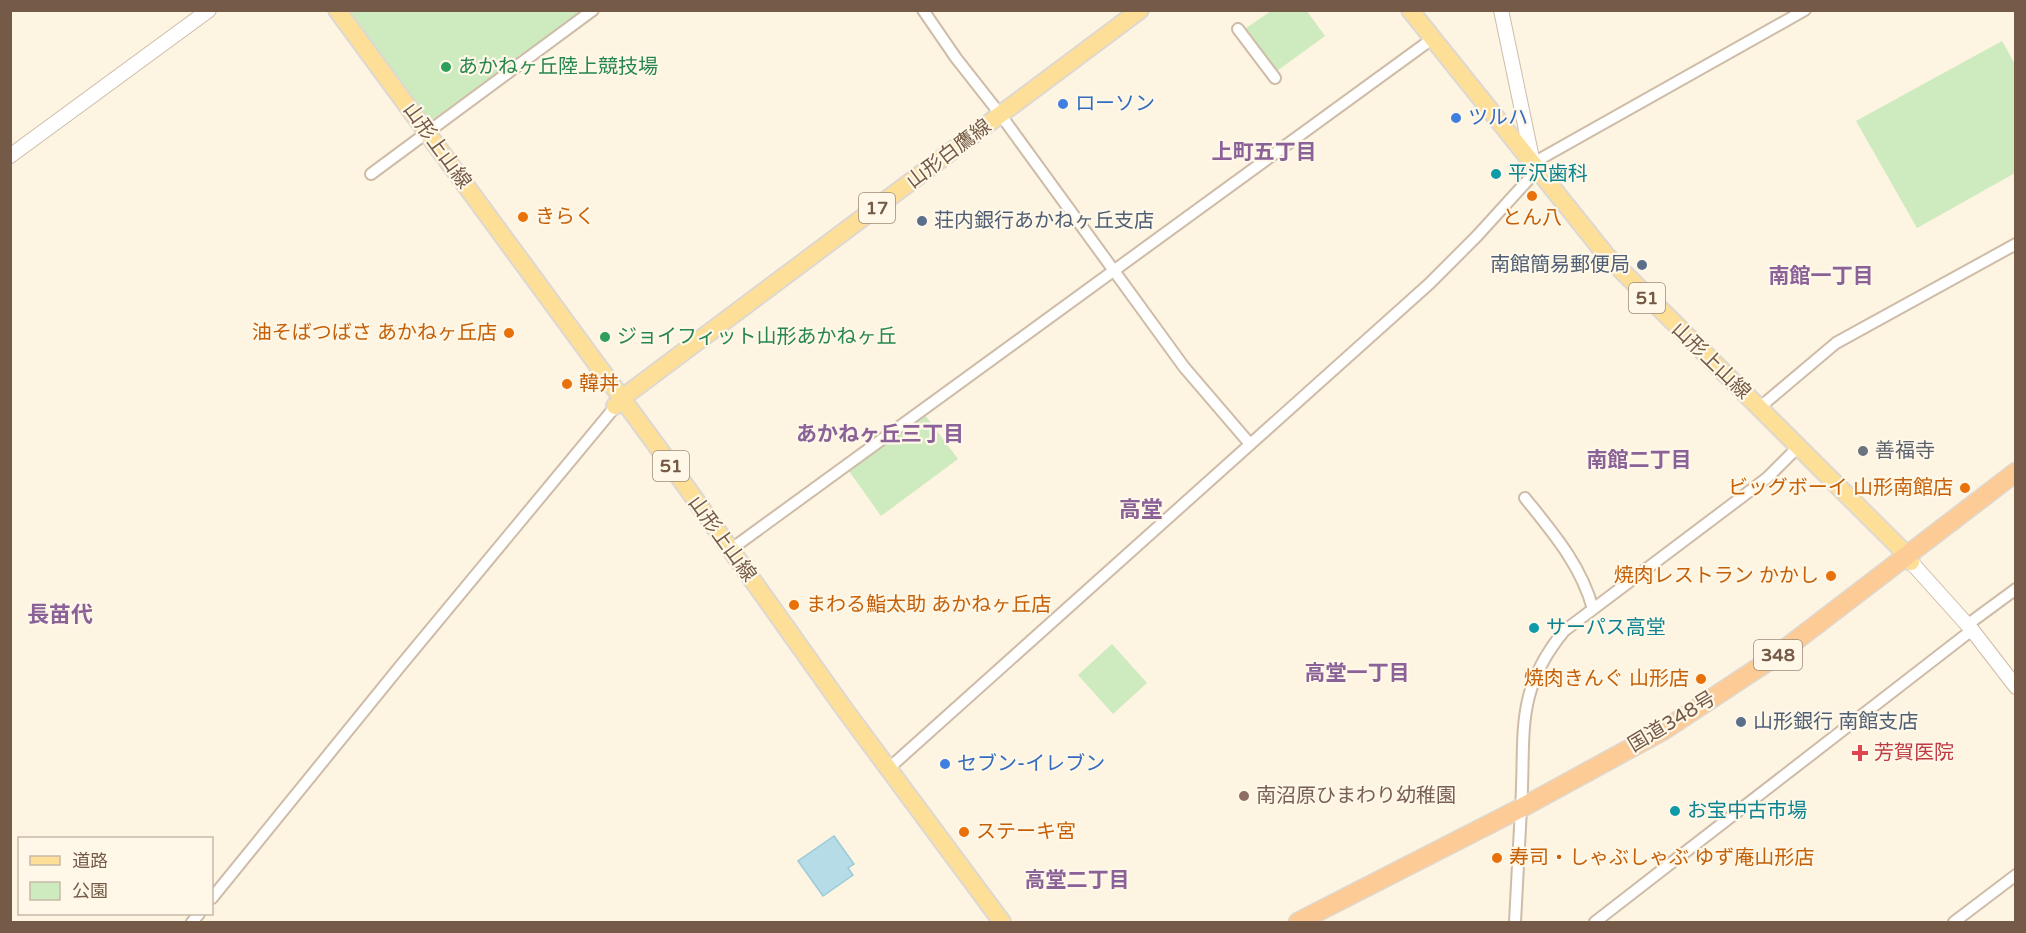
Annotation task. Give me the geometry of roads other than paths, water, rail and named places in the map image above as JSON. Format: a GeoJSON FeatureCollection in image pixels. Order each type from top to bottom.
{"type":"FeatureCollection","features":[{"type":"Feature","properties":{"kind":"highway","name":"国道348号"},"geometry":{"type":"LineString","coordinates":[[1909,559],[2016,472]]}},
{"type":"Feature","properties":{"kind":"highway","name":"国道348号"},"geometry":{"type":"LineString","coordinates":[[1314,922],[1521,813],[1664,730],[1773,658],[2016,483]]}},
{"type":"Feature","properties":{"kind":"highway","name":"国道348号"},"geometry":{"type":"LineString","coordinates":[[1298,922],[1521,813]]}},
{"type":"Feature","properties":{"kind":"main road","name":"山形上山線"},"geometry":{"type":"LineString","coordinates":[[326,10],[423,135],[619,403],[990,922]]}},
{"type":"Feature","properties":{"kind":"main road","name":"山形上山線"},"geometry":{"type":"LineString","coordinates":[[337,10],[423,135]]}},
{"type":"Feature","properties":{"kind":"main road","name":"山形白鷹線"},"geometry":{"type":"LineString","coordinates":[[619,403],[1140,10]]}},
{"type":"Feature","properties":{"kind":"main road","name":"山形上山線"},"geometry":{"type":"LineString","coordinates":[[1410,10],[1606,255],[1909,559]]}},
{"type":"Feature","properties":{"kind":"main road","name":"山形上山線"},"geometry":{"type":"LineString","coordinates":[[619,403],[730,550],[1002,922]]}},
{"type":"Feature","properties":{"kind":"street"},"geometry":{"type":"LineString","coordinates":[[10,156],[209,10]]}},
{"type":"Feature","properties":{"kind":"street"},"geometry":{"type":"LineString","coordinates":[[371,174],[593,10]]}},
{"type":"Feature","properties":{"kind":"street"},"geometry":{"type":"LineString","coordinates":[[923,10],[1184,367],[1250,444]]}},
{"type":"Feature","properties":{"kind":"street"},"geometry":{"type":"LineString","coordinates":[[1501,10],[1535,166]]}},
{"type":"Feature","properties":{"kind":"street"},"geometry":{"type":"LineString","coordinates":[[888,769],[1429,284],[1477,236],[1535,166],[1805,10]]}},
{"type":"Feature","properties":{"kind":"street"},"geometry":{"type":"LineString","coordinates":[[1238,29],[1275,78]]}},
{"type":"Feature","properties":{"kind":"street"},"geometry":{"type":"LineString","coordinates":[[730,550],[1432,39]]}},
{"type":"Feature","properties":{"kind":"street"},"geometry":{"type":"LineString","coordinates":[[1759,408],[1836,343],[2016,244]]}},
{"type":"Feature","properties":{"kind":"street"},"geometry":{"type":"LineString","coordinates":[[213,897],[619,403]]}},
{"type":"Feature","properties":{"kind":"street"},"geometry":{"type":"LineString","coordinates":[[1515,922],[1526,703],[1532,682],[1547,653],[1564,631],[1767,478],[1798,447]]}},
{"type":"Feature","properties":{"kind":"street"},"geometry":{"type":"LineString","coordinates":[[1525,498],[1576,566],[1593,609]]}},
{"type":"Feature","properties":{"kind":"street"},"geometry":{"type":"LineString","coordinates":[[1909,559],[1970,628],[2016,687]]}},
{"type":"Feature","properties":{"kind":"street"},"geometry":{"type":"LineString","coordinates":[[1595,922],[1970,628],[2016,589]]}},
{"type":"Feature","properties":{"kind":"street"},"geometry":{"type":"LineString","coordinates":[[1954,922],[2016,875]]}},
{"type":"Feature","properties":{"kind":"water"},"geometry":{"type":"Polygon","coordinates":[[[834,836],[854,864],[848,868],[853,875],[823,896],[798,861],[834,836]]]}},
{"type":"Feature","properties":{"kind":"place","name":"あかねヶ丘陸上競技場"},"geometry":{"type":"Point","coordinates":[446,67]}},
{"type":"Feature","properties":{"kind":"place","name":"ローソン"},"geometry":{"type":"Point","coordinates":[1063,104]}},
{"type":"Feature","properties":{"kind":"place","name":"ツルハ"},"geometry":{"type":"Point","coordinates":[1456,118]}},
{"type":"Feature","properties":{"kind":"place","name":"平沢歯科"},"geometry":{"type":"Point","coordinates":[1496,174]}},
{"type":"Feature","properties":{"kind":"place","name":"とん八"},"geometry":{"type":"Point","coordinates":[1532,196]}},
{"type":"Feature","properties":{"kind":"place","name":"きらく"},"geometry":{"type":"Point","coordinates":[523,217]}},
{"type":"Feature","properties":{"kind":"place","name":"荘内銀行あかねヶ丘支店"},"geometry":{"type":"Point","coordinates":[922,221]}},
{"type":"Feature","properties":{"kind":"place","name":"南館簡易郵便局"},"geometry":{"type":"Point","coordinates":[1642,265]}},
{"type":"Feature","properties":{"kind":"place","name":"油そばつばさ あかねヶ丘店"},"geometry":{"type":"Point","coordinates":[509,333]}},
{"type":"Feature","properties":{"kind":"place","name":"ジョイフィット山形あかねヶ丘"},"geometry":{"type":"Point","coordinates":[605,337]}},
{"type":"Feature","properties":{"kind":"place","name":"韓丼"},"geometry":{"type":"Point","coordinates":[567,384]}},
{"type":"Feature","properties":{"kind":"place","name":"善福寺"},"geometry":{"type":"Point","coordinates":[1863,451]}},
{"type":"Feature","properties":{"kind":"place","name":"ビッグボーイ 山形南館店"},"geometry":{"type":"Point","coordinates":[1965,488]}},
{"type":"Feature","properties":{"kind":"place","name":"焼肉レストラン かかし"},"geometry":{"type":"Point","coordinates":[1831,576]}},
{"type":"Feature","properties":{"kind":"place","name":"まわる鮨太助 あかねヶ丘店"},"geometry":{"type":"Point","coordinates":[794,605]}},
{"type":"Feature","properties":{"kind":"place","name":"サーパス高堂"},"geometry":{"type":"Point","coordinates":[1534,628]}},
{"type":"Feature","properties":{"kind":"place","name":"焼肉きんぐ 山形店"},"geometry":{"type":"Point","coordinates":[1701,679]}},
{"type":"Feature","properties":{"kind":"place","name":"山形銀行 南館支店"},"geometry":{"type":"Point","coordinates":[1741,722]}},
{"type":"Feature","properties":{"kind":"place","name":"芳賀医院"},"geometry":{"type":"Point","coordinates":[1860,753]}},
{"type":"Feature","properties":{"kind":"place","name":"セブン-イレブン"},"geometry":{"type":"Point","coordinates":[945,764]}},
{"type":"Feature","properties":{"kind":"place","name":"南沼原ひまわり幼稚園"},"geometry":{"type":"Point","coordinates":[1244,796]}},
{"type":"Feature","properties":{"kind":"place","name":"お宝中古市場"},"geometry":{"type":"Point","coordinates":[1675,811]}},
{"type":"Feature","properties":{"kind":"place","name":"ステーキ宮"},"geometry":{"type":"Point","coordinates":[964,832]}},
{"type":"Feature","properties":{"kind":"place","name":"寿司・しゃぶしゃぶ ゆず庵山形店"},"geometry":{"type":"Point","coordinates":[1497,858]}},
{"type":"Feature","properties":{"kind":"district","name":"上町五丁目"},"geometry":{"type":"Point","coordinates":[1264,152]}},
{"type":"Feature","properties":{"kind":"district","name":"南館一丁目"},"geometry":{"type":"Point","coordinates":[1821,276]}},
{"type":"Feature","properties":{"kind":"district","name":"あかねヶ丘三丁目"},"geometry":{"type":"Point","coordinates":[880,434]}},
{"type":"Feature","properties":{"kind":"district","name":"南館二丁目"},"geometry":{"type":"Point","coordinates":[1639,460]}},
{"type":"Feature","properties":{"kind":"district","name":"高堂"},"geometry":{"type":"Point","coordinates":[1141,510]}},
{"type":"Feature","properties":{"kind":"district","name":"長苗代"},"geometry":{"type":"Point","coordinates":[60,615]}},
{"type":"Feature","properties":{"kind":"district","name":"高堂一丁目"},"geometry":{"type":"Point","coordinates":[1357,673]}},
{"type":"Feature","properties":{"kind":"district","name":"高堂二丁目"},"geometry":{"type":"Point","coordinates":[1077,880]}}]}
